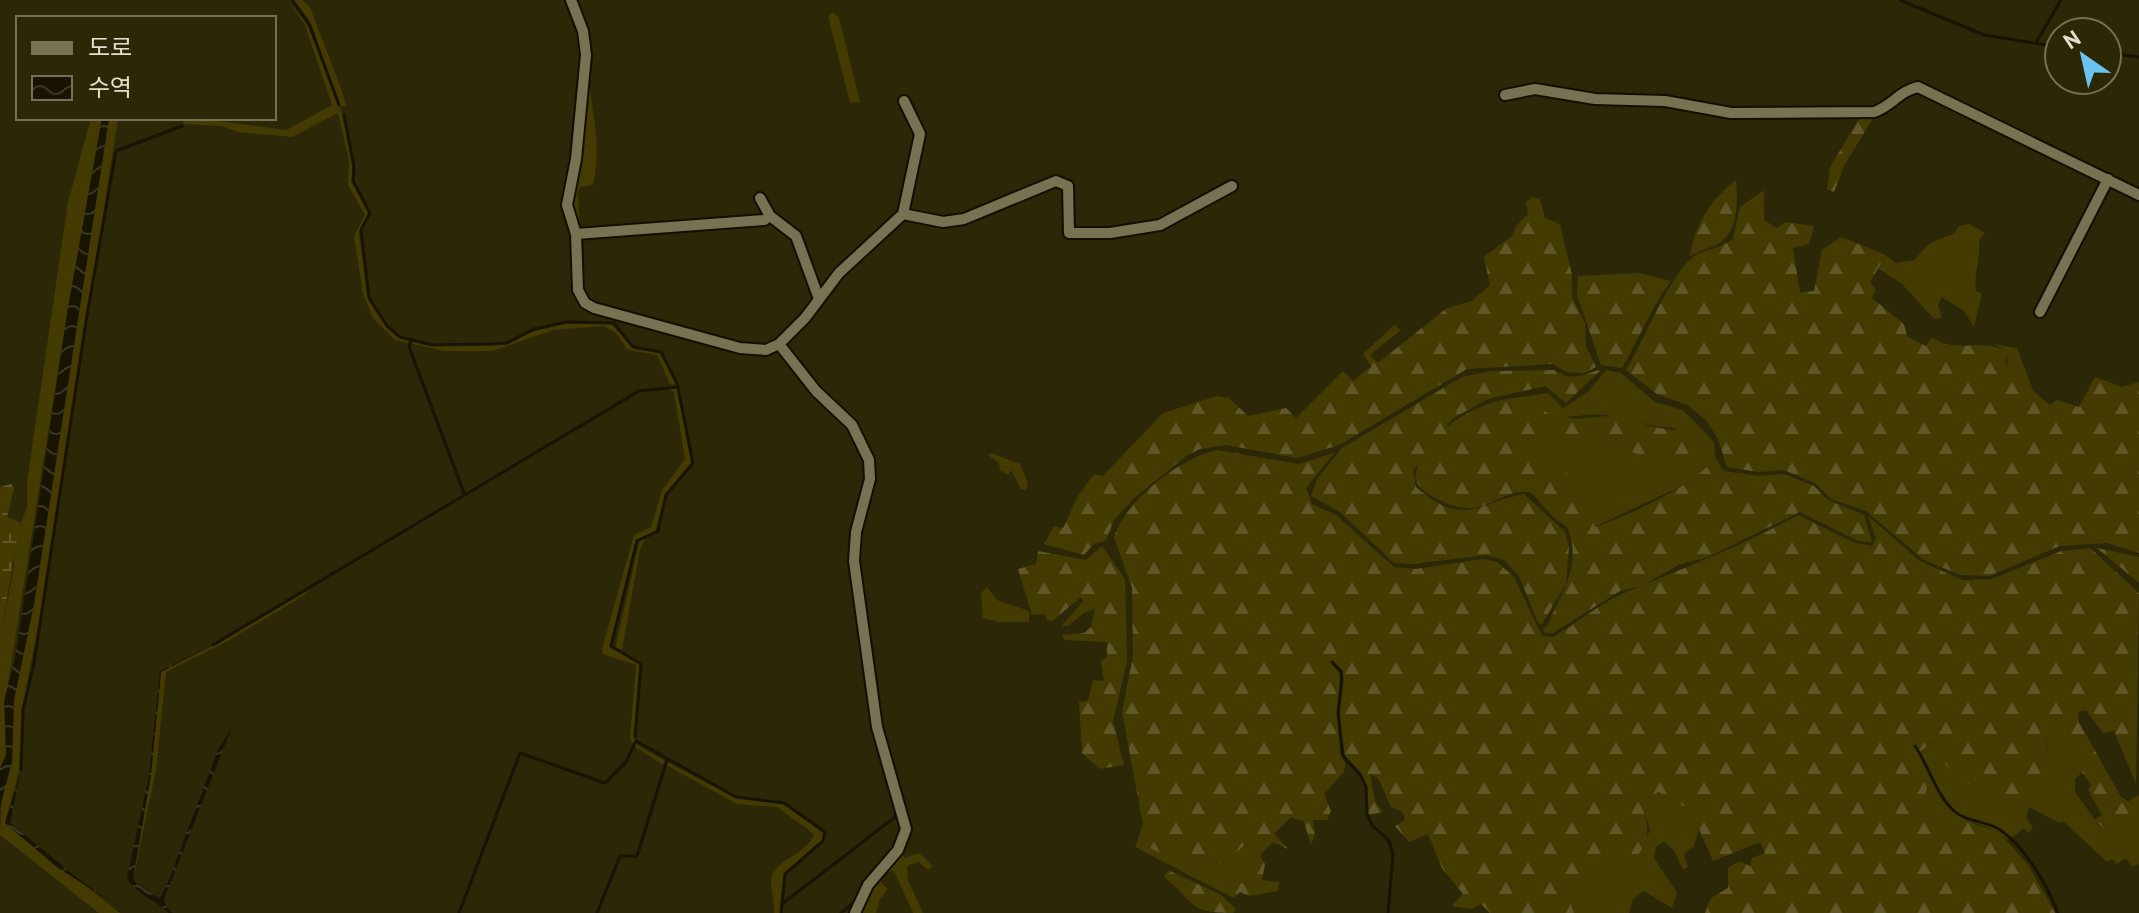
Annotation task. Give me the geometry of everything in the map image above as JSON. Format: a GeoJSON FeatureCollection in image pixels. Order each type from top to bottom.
{"type":"FeatureCollection","features":[{"type":"Feature","properties":{"kind":"street"},"geometry":{"type":"LineString","coordinates":[[571,0],[583,31],[586,55],[577,146],[567,205],[576,234],[578,290],[585,303],[594,308],[754,351],[779,344],[839,273],[903,214],[920,134],[904,101]]}},
{"type":"Feature","properties":{"kind":"street"},"geometry":{"type":"LineString","coordinates":[[1505,95],[1535,89],[1595,99],[1665,101],[1731,113],[1874,112],[1885,108],[1906,90],[1918,87],[2139,195]]}},
{"type":"Feature","properties":{"kind":"street"},"geometry":{"type":"LineString","coordinates":[[2040,312],[2108,179]]}},
{"type":"Feature","properties":{"kind":"street"},"geometry":{"type":"LineString","coordinates":[[903,214],[943,222],[964,219],[1056,181],[1068,186],[1069,233],[1110,233],[1171,221],[1232,186]]}},
{"type":"Feature","properties":{"kind":"street"},"geometry":{"type":"LineString","coordinates":[[760,198],[770,216],[796,236],[819,299]]}},
{"type":"Feature","properties":{"kind":"street"},"geometry":{"type":"LineString","coordinates":[[576,234],[764,220],[770,216]]}},
{"type":"Feature","properties":{"kind":"street"},"geometry":{"type":"LineString","coordinates":[[779,344],[816,391],[852,425],[869,460],[870,479],[856,532],[854,561],[877,727],[906,829],[898,850],[868,885],[855,913]]}},
{"type":"Feature","properties":{"kind":"green space"},"geometry":{"type":"Polygon","coordinates":[[[288,0],[307,24],[339,106],[310,21],[294,0],[302,0],[310,7],[343,94],[346,105],[340,107],[352,156],[352,182],[369,215],[359,233],[367,293],[385,324],[398,337],[441,346],[504,345],[528,333],[567,323],[611,324],[635,349],[660,353],[676,385],[670,384],[657,355],[628,350],[616,333],[603,326],[554,330],[492,351],[444,351],[395,340],[373,318],[363,294],[354,236],[365,215],[348,185],[349,161],[338,113],[292,137],[238,132],[222,126],[182,124],[186,120],[211,120],[286,130],[332,105],[305,25],[288,0]]]}},
{"type":"Feature","properties":{"kind":"green space"},"geometry":{"type":"Polygon","coordinates":[[[833,12],[839,18],[860,102],[850,103],[828,16],[833,12]]]}},
{"type":"Feature","properties":{"kind":"green space"},"geometry":{"type":"Polygon","coordinates":[[[588,65],[597,153],[593,185],[578,190],[580,232],[570,204],[588,65]]]}},
{"type":"Feature","properties":{"kind":"green space"},"geometry":{"type":"Polygon","coordinates":[[[1877,112],[1845,164],[1834,192],[1827,189],[1830,167],[1862,114],[1877,112]]]}},
{"type":"Feature","properties":{"kind":"green space"},"geometry":{"type":"Polygon","coordinates":[[[90,120],[102,120],[8,684],[6,755],[0,768],[0,639],[14,567],[15,536],[27,508],[27,482],[68,202],[90,120]]]}},
{"type":"Feature","properties":{"kind":"green space"},"geometry":{"type":"Polygon","coordinates":[[[109,120],[118,120],[47,580],[22,709],[19,771],[5,823],[120,913],[99,913],[0,835],[2,793],[12,762],[14,700],[34,604],[109,120]]]}},
{"type":"Feature","properties":{"kind":"green space"},"geometry":{"type":"Polygon","coordinates":[[[1736,180],[1737,205],[1727,237],[1690,256],[1706,213],[1719,195],[1736,180]]]}},
{"type":"Feature","properties":{"kind":"green space"},"geometry":{"type":"Polygon","coordinates":[[[1764,190],[1764,220],[1777,228],[1785,222],[1814,226],[1809,244],[1793,248],[1800,292],[1814,291],[1822,250],[1841,237],[1886,255],[1870,282],[1876,290],[1872,298],[1904,324],[1907,336],[1926,346],[1932,337],[1950,345],[1987,345],[2006,351],[2006,369],[2050,405],[2057,400],[2079,407],[2095,377],[2122,387],[2139,382],[2139,553],[2107,543],[2060,546],[1989,576],[1960,575],[1924,560],[1866,511],[1831,499],[1815,483],[1784,470],[1758,472],[1727,467],[1718,439],[1707,421],[1686,404],[1658,395],[1626,370],[1666,293],[1684,266],[1697,254],[1733,239],[1740,207],[1764,190]]]}},
{"type":"Feature","properties":{"kind":"green space"},"geometry":{"type":"Polygon","coordinates":[[[1532,197],[1540,199],[1545,218],[1560,224],[1572,275],[1572,297],[1585,323],[1586,346],[1596,367],[1585,373],[1567,372],[1553,364],[1467,369],[1339,445],[1297,458],[1226,445],[1200,449],[1186,456],[1133,499],[1114,520],[1106,540],[1093,545],[1084,555],[1044,544],[1054,526],[1063,528],[1078,496],[1094,474],[1103,476],[1163,413],[1217,396],[1229,398],[1248,416],[1286,408],[1296,418],[1343,371],[1353,381],[1371,366],[1363,354],[1394,325],[1401,330],[1370,355],[1378,363],[1447,308],[1472,301],[1490,285],[1484,257],[1512,236],[1516,226],[1528,214],[1526,202],[1532,197]]]}},
{"type":"Feature","properties":{"kind":"green space"},"geometry":{"type":"Polygon","coordinates":[[[1969,224],[1985,233],[1979,240],[1975,285],[1976,291],[1982,294],[1974,327],[1964,311],[1942,297],[1938,304],[1942,318],[1934,319],[1902,284],[1878,268],[1886,255],[1895,263],[1914,260],[1930,243],[1955,233],[1959,226],[1969,224]]]}},
{"type":"Feature","properties":{"kind":"green space"},"geometry":{"type":"Polygon","coordinates":[[[1639,273],[1671,281],[1622,368],[1601,365],[1577,295],[1578,276],[1639,273]]]}},
{"type":"Feature","properties":{"kind":"green space"},"geometry":{"type":"Polygon","coordinates":[[[1994,344],[2017,348],[2035,396],[2006,369],[2006,354],[1994,344]]]}},
{"type":"Feature","properties":{"kind":"green space"},"geometry":{"type":"Polygon","coordinates":[[[1602,369],[1566,403],[1545,386],[1488,399],[1452,419],[1413,471],[1416,487],[1446,507],[1470,510],[1524,494],[1565,532],[1569,547],[1566,584],[1542,624],[1538,623],[1519,576],[1504,560],[1487,555],[1413,564],[1394,563],[1340,512],[1311,496],[1317,479],[1342,448],[1462,377],[1491,371],[1554,370],[1568,377],[1602,369]]]}},
{"type":"Feature","properties":{"kind":"green space"},"geometry":{"type":"Polygon","coordinates":[[[1606,370],[1621,373],[1655,402],[1683,410],[1714,442],[1715,457],[1708,470],[1692,481],[1594,527],[1584,497],[1572,480],[1527,453],[1541,438],[1619,443],[1634,453],[1649,457],[1676,428],[1606,415],[1554,416],[1533,407],[1522,397],[1548,393],[1563,408],[1588,392],[1606,370]]]}},
{"type":"Feature","properties":{"kind":"green space"},"geometry":{"type":"Polygon","coordinates":[[[677,388],[691,463],[665,495],[655,532],[636,540],[610,648],[639,661],[641,678],[634,737],[637,745],[665,761],[662,764],[635,747],[630,738],[636,665],[603,654],[602,649],[634,535],[651,527],[662,490],[685,459],[674,392],[668,389],[677,388]]]}},
{"type":"Feature","properties":{"kind":"green space"},"geometry":{"type":"Polygon","coordinates":[[[1522,397],[1551,415],[1578,419],[1619,415],[1649,426],[1684,432],[1692,453],[1669,458],[1634,453],[1619,443],[1541,438],[1527,453],[1573,478],[1579,485],[1595,527],[1679,488],[1715,457],[1723,471],[1759,476],[1784,474],[1814,486],[1828,500],[1864,515],[1872,542],[1858,541],[1800,512],[1708,557],[1680,564],[1642,586],[1620,591],[1553,633],[1545,633],[1543,629],[1563,592],[1570,571],[1573,550],[1567,527],[1553,517],[1532,493],[1517,493],[1480,507],[1466,508],[1448,504],[1431,495],[1415,478],[1429,446],[1455,421],[1488,404],[1522,397]]]}},
{"type":"Feature","properties":{"kind":"green space"},"geometry":{"type":"Polygon","coordinates":[[[1217,450],[1299,464],[1334,453],[1306,488],[1312,504],[1336,515],[1394,567],[1415,569],[1484,559],[1497,562],[1514,577],[1542,636],[1553,637],[1613,598],[1733,547],[1798,515],[1855,543],[1872,546],[1876,538],[1868,516],[1920,561],[1962,580],[1992,579],[2061,551],[2090,548],[2139,593],[2136,784],[2114,731],[2103,733],[2086,710],[2078,712],[2079,722],[2121,797],[2133,804],[2123,833],[2111,835],[2094,820],[2102,815],[2088,790],[2091,785],[2082,772],[2087,766],[2067,735],[2048,735],[2036,787],[2027,798],[2018,801],[1995,797],[1960,778],[1943,760],[1937,739],[1918,753],[1930,778],[1923,801],[1929,818],[1955,818],[1999,832],[2029,866],[2055,913],[1705,913],[1711,898],[1728,888],[1728,868],[1739,861],[1750,866],[1752,858],[1765,853],[1760,842],[1713,861],[1699,829],[1693,826],[1692,811],[1658,792],[1643,806],[1647,835],[1643,848],[1632,861],[1606,849],[1598,873],[1570,902],[1574,913],[1490,913],[1481,904],[1471,909],[1452,906],[1463,894],[1442,868],[1428,834],[1409,842],[1395,826],[1405,820],[1403,812],[1391,807],[1378,778],[1370,774],[1375,801],[1383,812],[1368,815],[1367,786],[1361,772],[1345,756],[1340,713],[1343,670],[1332,661],[1340,672],[1337,713],[1340,754],[1345,763],[1344,772],[1324,794],[1331,811],[1327,820],[1313,820],[1315,834],[1311,845],[1304,822],[1291,817],[1274,834],[1288,849],[1273,842],[1260,855],[1265,864],[1262,880],[1279,882],[1278,891],[1248,896],[1240,892],[1234,898],[1183,872],[1186,866],[1211,877],[1247,884],[1242,867],[1255,842],[1250,841],[1222,864],[1189,854],[1178,857],[1137,842],[1143,824],[1122,712],[1133,656],[1132,588],[1114,537],[1130,509],[1156,483],[1187,462],[1217,450]]]}},
{"type":"Feature","properties":{"kind":"green space"},"geometry":{"type":"Polygon","coordinates":[[[992,453],[1020,464],[1028,483],[1026,490],[1021,489],[1011,470],[1008,475],[1000,470],[999,463],[988,455],[992,453]]]}},
{"type":"Feature","properties":{"kind":"green space"},"geometry":{"type":"Polygon","coordinates":[[[11,484],[14,488],[7,517],[20,522],[0,639],[0,487],[11,484]]]}},
{"type":"Feature","properties":{"kind":"green space"},"geometry":{"type":"Polygon","coordinates":[[[646,537],[640,549],[622,650],[615,649],[640,539],[646,537]]]}},
{"type":"Feature","properties":{"kind":"green space"},"geometry":{"type":"Polygon","coordinates":[[[1102,546],[1125,579],[1127,661],[1113,721],[1124,765],[1100,769],[1082,753],[1079,702],[1088,701],[1093,680],[1104,681],[1101,661],[1107,657],[1107,642],[1064,640],[1062,635],[1084,633],[1091,627],[1095,609],[1085,612],[1068,626],[1062,626],[1084,600],[1080,598],[1052,621],[1047,620],[1045,614],[1032,615],[1018,569],[1036,564],[1038,551],[1086,560],[1102,546]]]}},
{"type":"Feature","properties":{"kind":"green space"},"geometry":{"type":"Polygon","coordinates":[[[2097,548],[2139,557],[2139,583],[2097,548]]]}},
{"type":"Feature","properties":{"kind":"green space"},"geometry":{"type":"Polygon","coordinates":[[[987,587],[997,600],[1029,611],[1029,622],[999,622],[983,618],[981,593],[987,587]]]}},
{"type":"Feature","properties":{"kind":"green space"},"geometry":{"type":"Polygon","coordinates":[[[310,589],[226,642],[166,672],[156,770],[133,880],[151,775],[161,672],[219,643],[310,589]]]}},
{"type":"Feature","properties":{"kind":"green space"},"geometry":{"type":"Polygon","coordinates":[[[2048,735],[2067,735],[2087,766],[2075,780],[2075,792],[2100,827],[2133,804],[2129,800],[2139,795],[2139,864],[2132,867],[2126,858],[2117,864],[2112,859],[2107,862],[2063,821],[2059,823],[2029,807],[2026,818],[2033,827],[2028,833],[2024,828],[2008,840],[1980,825],[1929,819],[1923,798],[1930,778],[1918,753],[1938,739],[1952,770],[1999,798],[2034,792],[2047,751],[2048,735]]]}},
{"type":"Feature","properties":{"kind":"green space"},"geometry":{"type":"Polygon","coordinates":[[[667,762],[736,798],[784,804],[823,833],[825,838],[784,873],[780,913],[774,913],[773,874],[805,847],[814,834],[777,807],[737,804],[666,765],[667,762]]]}},
{"type":"Feature","properties":{"kind":"green space"},"geometry":{"type":"Polygon","coordinates":[[[1658,792],[1692,811],[1693,826],[1699,829],[1694,846],[1684,854],[1688,867],[1683,870],[1674,850],[1664,842],[1656,847],[1654,858],[1677,893],[1672,908],[1644,891],[1633,899],[1629,913],[1574,913],[1570,902],[1598,873],[1606,848],[1632,861],[1650,831],[1643,806],[1658,792]]]}},
{"type":"Feature","properties":{"kind":"green space"},"geometry":{"type":"Polygon","coordinates":[[[1250,841],[1256,842],[1242,867],[1247,884],[1211,877],[1186,866],[1183,872],[1135,847],[1137,842],[1178,857],[1189,854],[1222,864],[1250,841]]]}},
{"type":"Feature","properties":{"kind":"green space"},"geometry":{"type":"Polygon","coordinates":[[[901,853],[905,858],[919,853],[933,866],[928,870],[918,862],[907,866],[908,880],[923,913],[913,913],[894,871],[883,873],[901,853]]]}},
{"type":"Feature","properties":{"kind":"green space"},"geometry":{"type":"Polygon","coordinates":[[[1168,870],[1221,895],[1236,909],[1233,913],[1207,911],[1192,904],[1164,877],[1168,870]]]}},
{"type":"Feature","properties":{"kind":"green space"},"geometry":{"type":"Polygon","coordinates":[[[878,879],[888,889],[880,899],[876,913],[861,913],[878,879]]]}},
{"type":"Feature","properties":{"kind":"water"},"geometry":{"type":"Polygon","coordinates":[[[102,120],[109,120],[34,604],[14,700],[12,762],[0,807],[0,768],[6,755],[4,701],[15,659],[68,308],[102,120]]]}},
{"type":"Feature","properties":{"kind":"water"},"geometry":{"type":"Polygon","coordinates":[[[212,644],[161,672],[151,775],[133,877],[136,884],[157,897],[160,898],[168,882],[218,750],[232,727],[165,897],[164,902],[172,913],[169,913],[135,888],[127,878],[149,775],[160,671],[212,644]]]}},
{"type":"Feature","properties":{"kind":"water"},"geometry":{"type":"Polygon","coordinates":[[[21,770],[10,823],[81,881],[129,913],[58,868],[5,823],[21,770]]]}},
{"type":"Feature","properties":{"kind":"waterway"},"geometry":{"type":"LineString","coordinates":[[292,0],[310,26],[339,105]]}},
{"type":"Feature","properties":{"kind":"waterway"},"geometry":{"type":"LineString","coordinates":[[1900,0],[1984,35],[2043,44]]}},
{"type":"Feature","properties":{"kind":"waterway"},"geometry":{"type":"LineString","coordinates":[[2037,41],[2061,0]]}},
{"type":"Feature","properties":{"kind":"waterway"},"geometry":{"type":"LineString","coordinates":[[2123,55],[2139,57]]}},
{"type":"Feature","properties":{"kind":"waterway"},"geometry":{"type":"LineString","coordinates":[[344,115],[354,167],[353,181],[370,213],[361,230],[369,298],[387,326],[400,337],[432,345],[492,344],[507,343],[534,329],[567,322],[614,323],[633,347],[661,352],[677,383],[693,463],[666,495],[658,531],[637,541],[611,646],[641,664],[635,737]]}},
{"type":"Feature","properties":{"kind":"waterway"},"geometry":{"type":"LineString","coordinates":[[21,770],[23,710],[34,663],[87,315],[116,151],[182,126]]}},
{"type":"Feature","properties":{"kind":"waterway"},"geometry":{"type":"LineString","coordinates":[[411,340],[409,347],[464,493]]}},
{"type":"Feature","properties":{"kind":"waterway"},"geometry":{"type":"LineString","coordinates":[[213,645],[639,391],[678,387]]}},
{"type":"Feature","properties":{"kind":"waterway"},"geometry":{"type":"LineString","coordinates":[[1332,662],[1341,672],[1342,680],[1338,713],[1343,756],[1361,776],[1366,787],[1367,814],[1372,825],[1389,841],[1393,854],[1388,913]]}},
{"type":"Feature","properties":{"kind":"waterway"},"geometry":{"type":"LineString","coordinates":[[459,913],[520,753],[605,783],[626,762],[636,741],[736,797],[784,803],[825,832],[823,841],[785,874],[781,913]]}},
{"type":"Feature","properties":{"kind":"waterway"},"geometry":{"type":"LineString","coordinates":[[1915,746],[1942,797],[1954,811],[1995,827],[2024,853],[2041,877],[2058,913]]}},
{"type":"Feature","properties":{"kind":"waterway"},"geometry":{"type":"LineString","coordinates":[[597,913],[620,856],[637,856],[667,760]]}},
{"type":"Feature","properties":{"kind":"waterway"},"geometry":{"type":"LineString","coordinates":[[782,904],[899,814]]}},
{"type":"Feature","properties":{"kind":"waterway"},"geometry":{"type":"LineString","coordinates":[[841,913],[856,901]]}}]}
